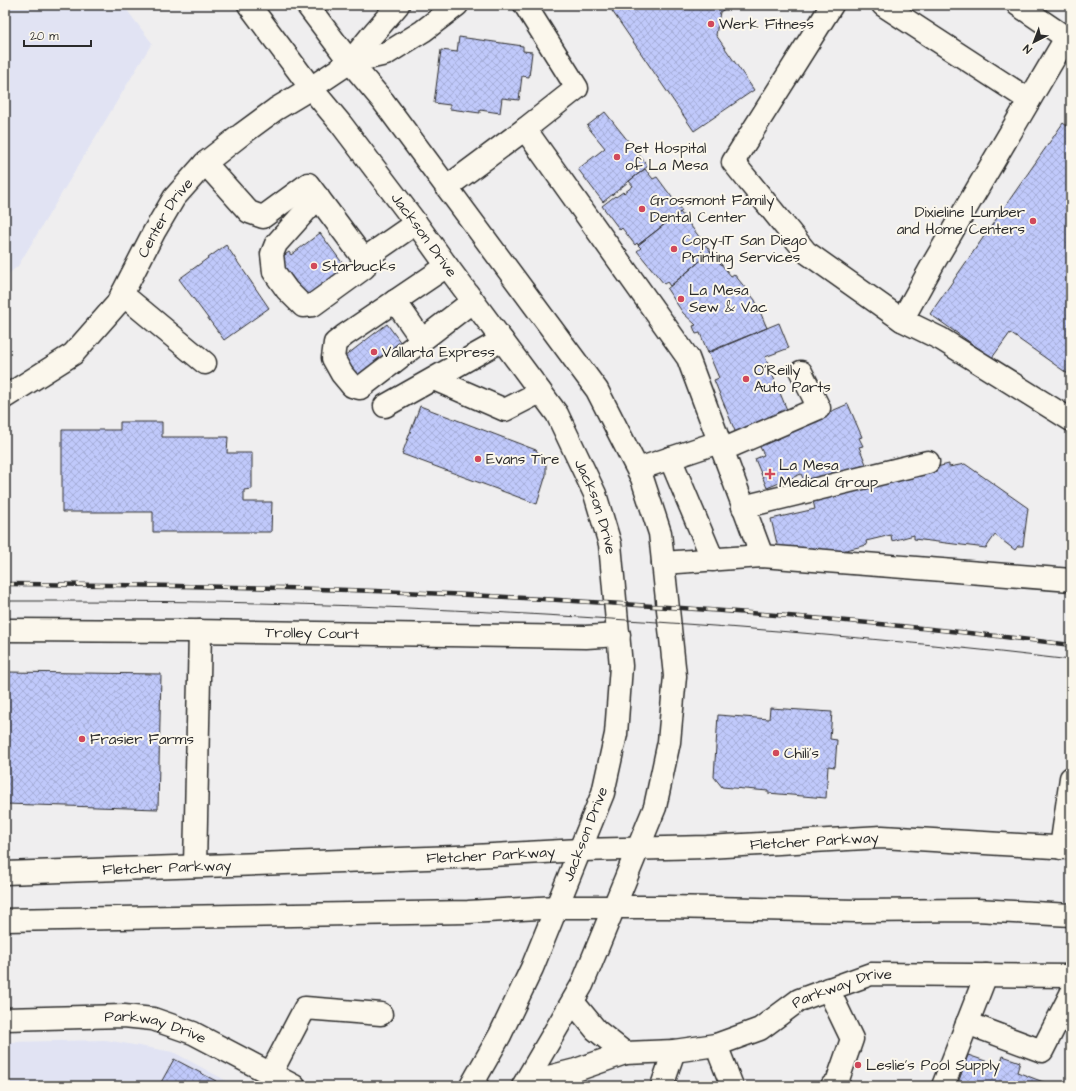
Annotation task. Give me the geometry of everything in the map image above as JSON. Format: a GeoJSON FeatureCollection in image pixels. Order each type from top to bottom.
{"type":"FeatureCollection","features":[{"type":"Feature","properties":{"kind":"main road","name":"Jackson Drive"},"geometry":{"type":"LineString","coordinates":[[249,5],[311,88],[341,124],[416,222],[557,414],[595,494],[610,544],[622,666],[616,734],[603,793],[532,968],[500,1035],[471,1086]]}},
{"type":"Feature","properties":{"kind":"main road"},"geometry":{"type":"LineString","coordinates":[[307,5],[350,62],[383,101],[597,390],[642,478],[660,533],[675,676],[668,742],[656,799],[614,908],[582,985],[524,1085]]}},
{"type":"Feature","properties":{"kind":"main road","name":"Center Drive"},"geometry":{"type":"LineString","coordinates":[[5,397],[73,354],[117,304],[154,232],[174,198],[205,163],[276,109],[350,62],[398,5]]}},
{"type":"Feature","properties":{"kind":"main road","name":"Center Drive"},"geometry":{"type":"LineString","coordinates":[[350,62],[386,54],[422,31],[457,5]]}},
{"type":"Feature","properties":{"kind":"main road"},"geometry":{"type":"LineString","coordinates":[[447,187],[577,88],[525,5]]}},
{"type":"Feature","properties":{"kind":"main road"},"geometry":{"type":"LineString","coordinates":[[832,5],[733,162],[806,252],[902,320],[941,339],[1071,420]]}},
{"type":"Feature","properties":{"kind":"main road"},"geometry":{"type":"LineString","coordinates":[[883,5],[1029,100]]}},
{"type":"Feature","properties":{"kind":"main road"},"geometry":{"type":"LineString","coordinates":[[902,320],[1029,100],[1069,39],[1018,5]]}},
{"type":"Feature","properties":{"kind":"main road"},"geometry":{"type":"LineString","coordinates":[[525,129],[688,358],[762,556]]}},
{"type":"Feature","properties":{"kind":"main road"},"geometry":{"type":"LineString","coordinates":[[205,163],[249,212],[263,217],[308,184],[364,259],[364,268],[313,305],[303,306],[287,290],[274,272],[272,254],[276,244],[318,198]]}},
{"type":"Feature","properties":{"kind":"main road"},"geometry":{"type":"LineString","coordinates":[[364,259],[416,222]]}},
{"type":"Feature","properties":{"kind":"main road"},"geometry":{"type":"LineString","coordinates":[[447,266],[335,343],[333,358],[342,374],[352,386],[360,388],[473,301]]}},
{"type":"Feature","properties":{"kind":"main road"},"geometry":{"type":"LineString","coordinates":[[122,294],[205,363]]}},
{"type":"Feature","properties":{"kind":"main road"},"geometry":{"type":"LineString","coordinates":[[395,302],[422,340]]}},
{"type":"Feature","properties":{"kind":"main road"},"geometry":{"type":"LineString","coordinates":[[385,406],[502,340]]}},
{"type":"Feature","properties":{"kind":"main road"},"geometry":{"type":"LineString","coordinates":[[638,469],[670,458],[720,446],[819,408],[801,372]]}},
{"type":"Feature","properties":{"kind":"main road"},"geometry":{"type":"LineString","coordinates":[[434,379],[505,410],[540,392]]}},
{"type":"Feature","properties":{"kind":"main road"},"geometry":{"type":"LineString","coordinates":[[670,458],[713,560]]}},
{"type":"Feature","properties":{"kind":"main road"},"geometry":{"type":"LineString","coordinates":[[744,507],[928,462]]}},
{"type":"Feature","properties":{"kind":"main road"},"geometry":{"type":"LineString","coordinates":[[663,563],[762,556],[1071,580]]}},
{"type":"Feature","properties":{"kind":"main road","name":"Trolley Court"},"geometry":{"type":"LineString","coordinates":[[5,630],[200,631],[586,637],[619,636]]}},
{"type":"Feature","properties":{"kind":"main road"},"geometry":{"type":"LineString","coordinates":[[196,866],[200,631]]}},
{"type":"Feature","properties":{"kind":"main road"},"geometry":{"type":"LineString","coordinates":[[1066,848],[1071,778]]}},
{"type":"Feature","properties":{"kind":"main road","name":"Fletcher Parkway"},"geometry":{"type":"LineString","coordinates":[[5,873],[456,857],[580,850],[707,847],[882,836],[1066,848]]}},
{"type":"Feature","properties":{"kind":"main road"},"geometry":{"type":"LineString","coordinates":[[5,920],[468,912],[557,907],[667,907],[857,911],[976,910],[1071,915]]}},
{"type":"Feature","properties":{"kind":"main road","name":"Parkway Drive"},"geometry":{"type":"LineString","coordinates":[[524,1085],[576,1070],[625,1053],[674,1051],[716,1045],[760,1029],[799,1000],[871,974],[1071,976]]}},
{"type":"Feature","properties":{"kind":"main road"},"geometry":{"type":"LineString","coordinates":[[943,1086],[986,975]]}},
{"type":"Feature","properties":{"kind":"main road"},"geometry":{"type":"LineString","coordinates":[[828,989],[852,1039],[836,1084],[832,1086]]}},
{"type":"Feature","properties":{"kind":"main road"},"geometry":{"type":"LineString","coordinates":[[967,1023],[1042,1051],[1071,994]]}},
{"type":"Feature","properties":{"kind":"main road"},"geometry":{"type":"LineString","coordinates":[[573,1002],[596,1030],[625,1053]]}},
{"type":"Feature","properties":{"kind":"main road"},"geometry":{"type":"LineString","coordinates":[[284,1082],[305,1008],[381,1014]]}},
{"type":"Feature","properties":{"kind":"main road","name":"Parkway Drive"},"geometry":{"type":"LineString","coordinates":[[5,1019],[124,1016],[153,1020],[193,1033],[284,1082]]}},
{"type":"Feature","properties":{"kind":"main road"},"geometry":{"type":"LineString","coordinates":[[716,1045],[732,1086]]}},
{"type":"Feature","properties":{"kind":"main road"},"geometry":{"type":"LineString","coordinates":[[662,1086],[674,1051]]}},
{"type":"Feature","properties":{"kind":"shaded area"},"geometry":{"type":"Polygon","coordinates":[[[5,5],[123,5],[152,43],[18,266],[5,277],[5,5]]]}},
{"type":"Feature","properties":{"kind":"shaded area"},"geometry":{"type":"Polygon","coordinates":[[[106,1040],[173,1052],[236,1086],[5,1086],[5,1042],[106,1040]]]}},
{"type":"Feature","properties":{"kind":"building"},"geometry":{"type":"Polygon","coordinates":[[[608,5],[731,5],[720,12],[716,35],[754,90],[694,131],[608,5]]]}},
{"type":"Feature","properties":{"kind":"building"},"geometry":{"type":"Polygon","coordinates":[[[459,37],[523,46],[523,51],[532,52],[529,77],[522,76],[519,100],[502,98],[500,113],[480,110],[480,113],[450,109],[450,105],[434,103],[441,50],[457,52],[459,37]]]}},
{"type":"Feature","properties":{"kind":"building","name":"Pet Hospital of La Mesa"},"geometry":{"type":"Polygon","coordinates":[[[605,112],[648,166],[603,202],[578,169],[605,148],[587,126],[605,112]]]}},
{"type":"Feature","properties":{"kind":"building","name":"Dixieline Lumber and Home Centers"},"geometry":{"type":"Polygon","coordinates":[[[1063,123],[1071,129],[1071,376],[1010,333],[992,358],[930,314],[1063,123]]]}},
{"type":"Feature","properties":{"kind":"building","name":"Grossmont Family Dental Center"},"geometry":{"type":"Polygon","coordinates":[[[645,169],[653,179],[657,177],[682,211],[638,245],[637,243],[635,245],[622,228],[620,230],[602,206],[615,196],[616,197],[623,192],[624,193],[633,186],[629,181],[645,169]]]}},
{"type":"Feature","properties":{"kind":"building","name":"Copy-IT San Diego Printing Services"},"geometry":{"type":"Polygon","coordinates":[[[680,212],[711,252],[670,286],[667,282],[664,284],[637,251],[641,248],[638,245],[680,212]]]}},
{"type":"Feature","properties":{"kind":"building","name":"Starbucks"},"geometry":{"type":"Polygon","coordinates":[[[320,233],[349,272],[307,297],[279,259],[289,252],[291,255],[320,233]]]}},
{"type":"Feature","properties":{"kind":"building"},"geometry":{"type":"Polygon","coordinates":[[[226,245],[269,308],[224,340],[179,279],[226,245]]]}},
{"type":"Feature","properties":{"kind":"building"},"geometry":{"type":"Polygon","coordinates":[[[711,252],[731,276],[734,274],[755,300],[767,328],[708,353],[700,333],[696,334],[693,326],[696,325],[683,313],[667,289],[711,252]]]}},
{"type":"Feature","properties":{"kind":"building","name":"O'Reilly Auto Parts"},"geometry":{"type":"Polygon","coordinates":[[[779,323],[789,348],[765,357],[790,417],[737,436],[714,380],[719,378],[708,352],[779,323]]]}},
{"type":"Feature","properties":{"kind":"building","name":"Vallarta Express"},"geometry":{"type":"Polygon","coordinates":[[[387,324],[404,347],[361,380],[344,357],[387,324]]]}},
{"type":"Feature","properties":{"kind":"building"},"geometry":{"type":"Polygon","coordinates":[[[848,404],[862,437],[859,438],[863,446],[859,447],[866,464],[808,489],[801,474],[767,488],[755,459],[764,455],[758,443],[848,404]]]}},
{"type":"Feature","properties":{"kind":"building","name":"Evans Tire"},"geometry":{"type":"Polygon","coordinates":[[[420,406],[536,450],[546,463],[546,475],[537,504],[402,454],[420,406]]]}},
{"type":"Feature","properties":{"kind":"building"},"geometry":{"type":"Polygon","coordinates":[[[120,422],[162,422],[162,437],[228,437],[227,453],[252,453],[252,489],[244,490],[244,502],[272,502],[271,532],[153,532],[153,512],[62,512],[62,430],[120,430],[120,422]]]}},
{"type":"Feature","properties":{"kind":"building"},"geometry":{"type":"Polygon","coordinates":[[[949,464],[949,467],[965,464],[1028,508],[1023,546],[1018,546],[1015,550],[995,535],[986,548],[914,539],[914,535],[892,541],[891,535],[866,541],[867,545],[817,557],[778,548],[771,519],[815,509],[812,497],[949,464]]]}},
{"type":"Feature","properties":{"kind":"building","name":"Frasier Farms"},"geometry":{"type":"Polygon","coordinates":[[[5,672],[161,674],[158,809],[5,804],[5,672]]]}},
{"type":"Feature","properties":{"kind":"building","name":"Chili's"},"geometry":{"type":"Polygon","coordinates":[[[770,708],[832,712],[830,739],[837,740],[835,767],[828,766],[826,798],[722,787],[714,777],[718,715],[769,719],[770,708]]]}},
{"type":"Feature","properties":{"kind":"building"},"geometry":{"type":"Polygon","coordinates":[[[968,1055],[1000,1066],[1003,1056],[1020,1062],[1017,1072],[1046,1083],[1045,1086],[957,1086],[968,1055]]]}},
{"type":"Feature","properties":{"kind":"building"},"geometry":{"type":"Polygon","coordinates":[[[174,1059],[216,1081],[213,1086],[159,1086],[174,1059]]]}},
{"type":"Feature","properties":{"kind":"tram line"},"geometry":{"type":"LineString","coordinates":[[5,601],[259,603],[509,613],[650,621],[790,632],[1071,660]]}},
{"type":"Feature","properties":{"kind":"railway"},"geometry":{"type":"LineString","coordinates":[[5,584],[283,588],[500,597],[698,609],[823,619],[1009,637],[1071,645]]}},
{"type":"Feature","properties":{"kind":"place","name":"Werk Fitness"},"geometry":{"type":"Point","coordinates":[711,24]}},
{"type":"Feature","properties":{"kind":"place","name":"Pet Hospital of La Mesa"},"geometry":{"type":"Point","coordinates":[617,157]}},
{"type":"Feature","properties":{"kind":"place","name":"Grossmont Family Dental Center"},"geometry":{"type":"Point","coordinates":[642,209]}},
{"type":"Feature","properties":{"kind":"place","name":"Dixieline Lumber and Home Centers"},"geometry":{"type":"Point","coordinates":[1033,221]}},
{"type":"Feature","properties":{"kind":"place","name":"Copy-IT San Diego Printing Services"},"geometry":{"type":"Point","coordinates":[674,249]}},
{"type":"Feature","properties":{"kind":"place","name":"Starbucks"},"geometry":{"type":"Point","coordinates":[314,266]}},
{"type":"Feature","properties":{"kind":"place","name":"La Mesa Sew & Vac"},"geometry":{"type":"Point","coordinates":[681,299]}},
{"type":"Feature","properties":{"kind":"place","name":"Vallarta Express"},"geometry":{"type":"Point","coordinates":[374,352]}},
{"type":"Feature","properties":{"kind":"place","name":"O'Reilly Auto Parts"},"geometry":{"type":"Point","coordinates":[746,379]}},
{"type":"Feature","properties":{"kind":"place","name":"Evans Tire"},"geometry":{"type":"Point","coordinates":[478,459]}},
{"type":"Feature","properties":{"kind":"place","name":"La Mesa Medical Group"},"geometry":{"type":"Point","coordinates":[770,474]}},
{"type":"Feature","properties":{"kind":"place","name":"Frasier Farms"},"geometry":{"type":"Point","coordinates":[82,739]}},
{"type":"Feature","properties":{"kind":"place","name":"Chili's"},"geometry":{"type":"Point","coordinates":[776,753]}},
{"type":"Feature","properties":{"kind":"place","name":"Leslie's Pool Supply"},"geometry":{"type":"Point","coordinates":[858,1065]}}]}
